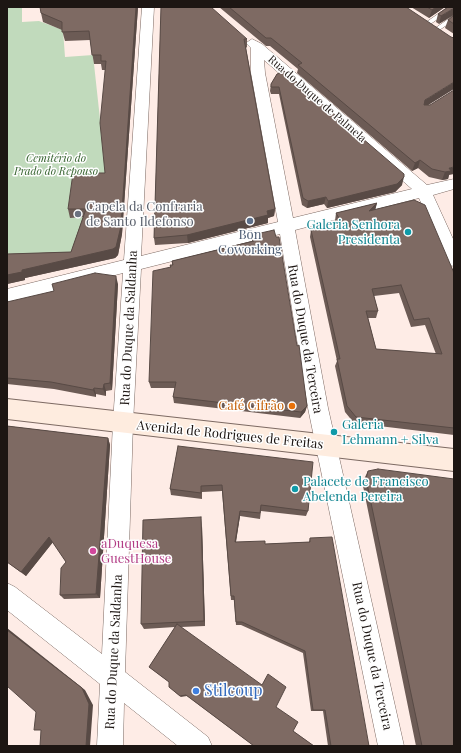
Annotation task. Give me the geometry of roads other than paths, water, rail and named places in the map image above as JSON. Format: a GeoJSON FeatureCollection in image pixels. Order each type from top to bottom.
{"type":"FeatureCollection","features":[{"type":"Feature","properties":{"kind":"main road","name":"Avenida de Rodrigues de Freitas"},"geometry":{"type":"LineString","coordinates":[[7,409],[454,460]]}},
{"type":"Feature","properties":{"kind":"street","name":"Rua do Duque da Saldanha"},"geometry":{"type":"LineString","coordinates":[[110,746],[123,423],[148,7]]}},
{"type":"Feature","properties":{"kind":"street"},"geometry":{"type":"LineString","coordinates":[[427,24],[448,37]]}},
{"type":"Feature","properties":{"kind":"street","name":"Rua do Duque de Palmela"},"geometry":{"type":"LineString","coordinates":[[245,37],[424,191]]}},
{"type":"Feature","properties":{"kind":"street","name":"Rua do Duque da Terceira"},"geometry":{"type":"LineString","coordinates":[[257,47],[258,73],[270,131],[285,227],[326,446],[391,746]]}},
{"type":"Feature","properties":{"kind":"street"},"geometry":{"type":"LineString","coordinates":[[7,296],[454,184]]}},
{"type":"Feature","properties":{"kind":"street"},"geometry":{"type":"LineString","coordinates":[[424,191],[452,251]]}},
{"type":"Feature","properties":{"kind":"street"},"geometry":{"type":"LineString","coordinates":[[7,595],[200,746]]}},
{"type":"Feature","properties":{"kind":"lane"},"geometry":{"type":"LineString","coordinates":[[427,24],[452,7]]}},
{"type":"Feature","properties":{"kind":"lane"},"geometry":{"type":"LineString","coordinates":[[427,24],[454,17]]}},
{"type":"Feature","properties":{"kind":"place","name":"Capela da Confraria de Santo Ildefonso"},"geometry":{"type":"Point","coordinates":[78,214]}},
{"type":"Feature","properties":{"kind":"place","name":"Bōn Coworking"},"geometry":{"type":"Point","coordinates":[250,221]}},
{"type":"Feature","properties":{"kind":"place","name":"Galeria Senhora Presidenta"},"geometry":{"type":"Point","coordinates":[408,232]}},
{"type":"Feature","properties":{"kind":"place","name":"Café Cifrão"},"geometry":{"type":"Point","coordinates":[292,406]}},
{"type":"Feature","properties":{"kind":"place","name":"Galeria Lehmann + Silva"},"geometry":{"type":"Point","coordinates":[334,432]}},
{"type":"Feature","properties":{"kind":"place","name":"Palacete de Francisco Abelenda Pereira"},"geometry":{"type":"Point","coordinates":[295,489]}},
{"type":"Feature","properties":{"kind":"place","name":"aDuquesa GuestHouse"},"geometry":{"type":"Point","coordinates":[93,551]}},
{"type":"Feature","properties":{"kind":"place","name":"Stilcoup"},"geometry":{"type":"Point","coordinates":[196,691]}},
{"type":"Feature","properties":{"kind":"park label","name":"Cemitério do Prado do Repouso"},"geometry":{"type":"Point","coordinates":[56,165]}}]}
